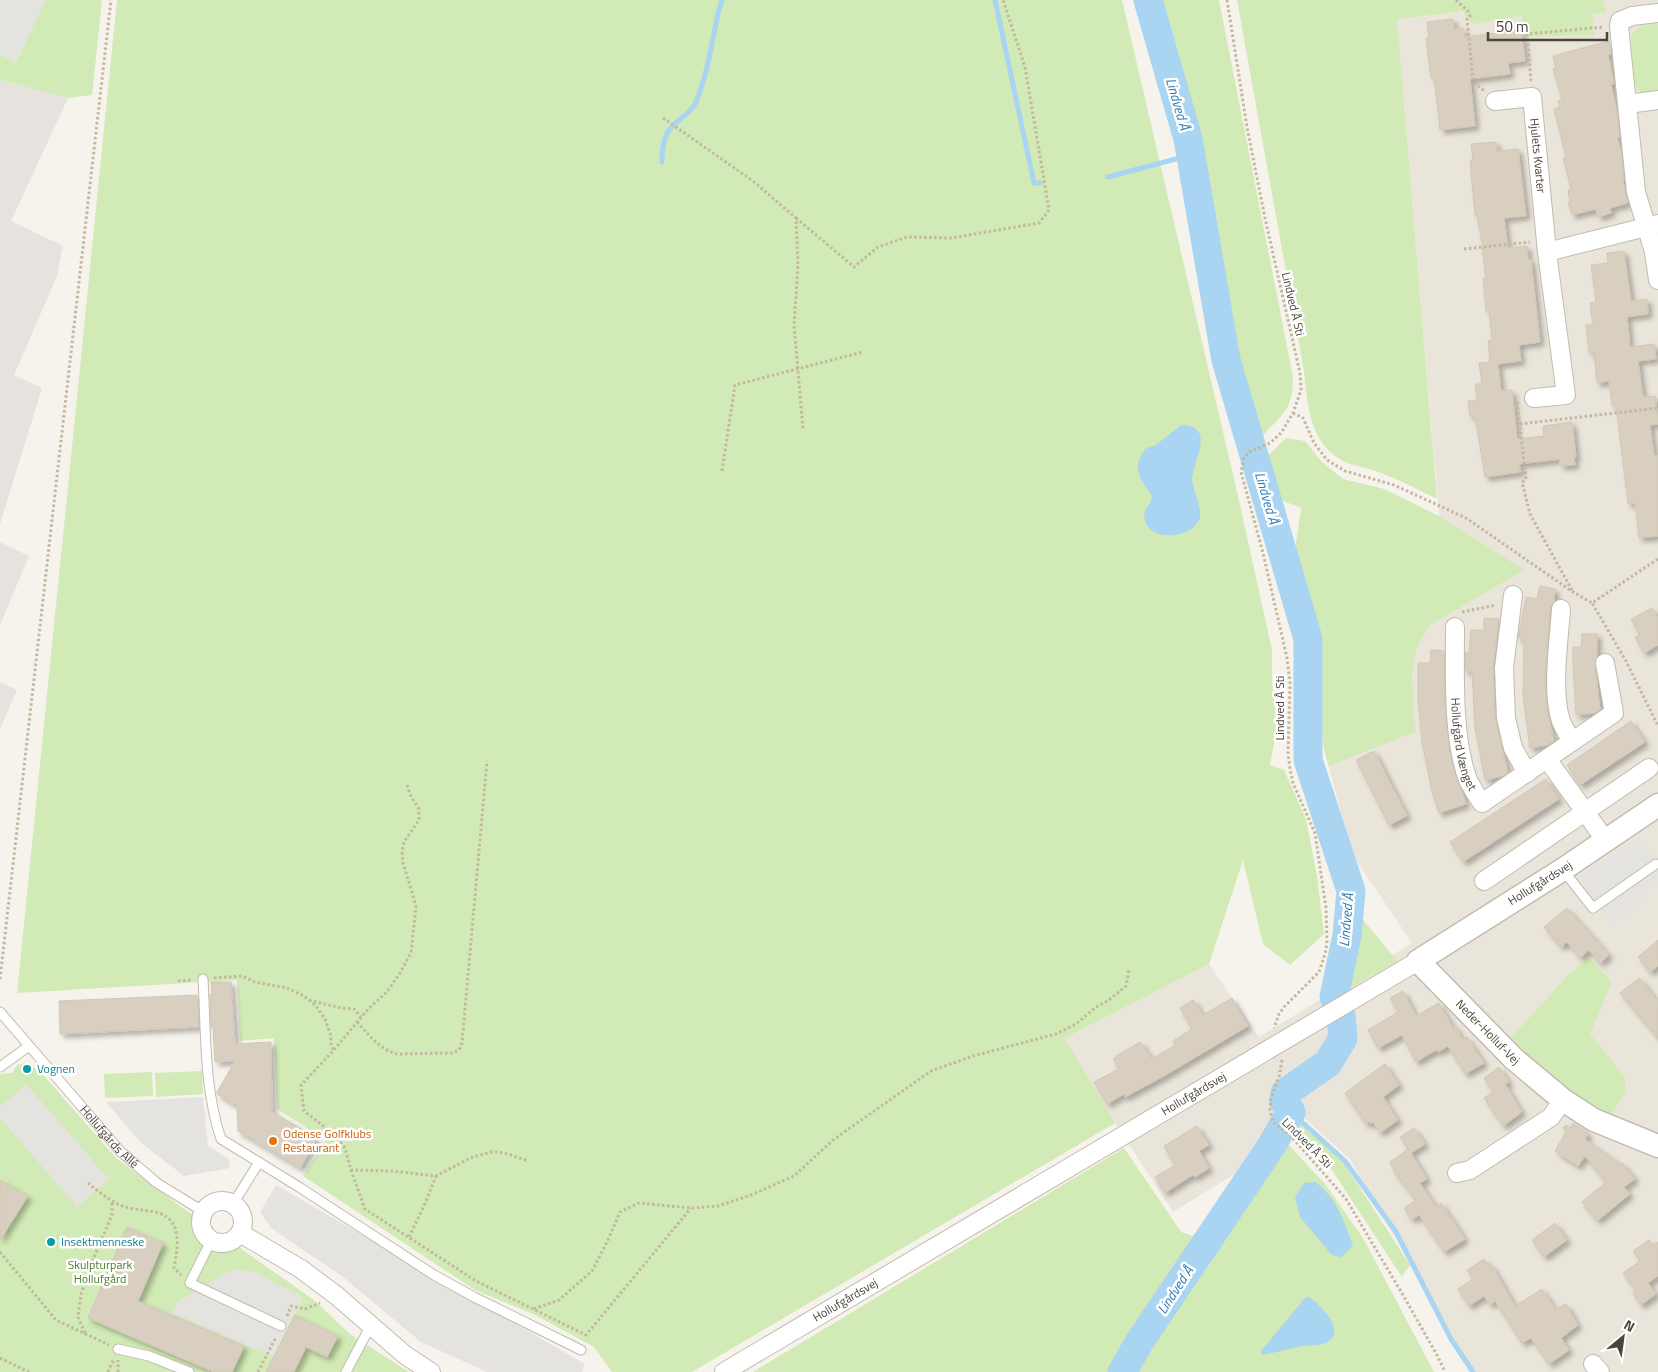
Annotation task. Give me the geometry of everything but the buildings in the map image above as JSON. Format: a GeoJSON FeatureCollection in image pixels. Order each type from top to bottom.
{"type":"FeatureCollection","features":[{"type":"Feature","properties":{"kind":"street"},"geometry":{"type":"LineString","coordinates":[[1658,13],[1632,16],[1620,21],[1619,26],[1636,192],[1653,225],[1658,280]]}},
{"type":"Feature","properties":{"kind":"street"},"geometry":{"type":"LineString","coordinates":[[1495,101],[1532,97]]}},
{"type":"Feature","properties":{"kind":"street","name":"Hjulets Kvarter"},"geometry":{"type":"LineString","coordinates":[[1532,97],[1547,252],[1566,395],[1534,398]]}},
{"type":"Feature","properties":{"kind":"street"},"geometry":{"type":"LineString","coordinates":[[1628,104],[1658,100]]}},
{"type":"Feature","properties":{"kind":"street"},"geometry":{"type":"LineString","coordinates":[[1547,252],[1653,225]]}},
{"type":"Feature","properties":{"kind":"street"},"geometry":{"type":"LineString","coordinates":[[1512,599],[1504,668],[1506,718],[1513,748],[1527,773]]}},
{"type":"Feature","properties":{"kind":"street"},"geometry":{"type":"LineString","coordinates":[[1562,609],[1557,664],[1557,702],[1561,721],[1572,742]]}},
{"type":"Feature","properties":{"kind":"street","name":"Hollufgård Vænget"},"geometry":{"type":"LineString","coordinates":[[1455,627],[1459,745],[1469,780],[1482,803],[1614,713],[1605,663]]}},
{"type":"Feature","properties":{"kind":"street"},"geometry":{"type":"LineString","coordinates":[[1547,759],[1606,841]]}},
{"type":"Feature","properties":{"kind":"street"},"geometry":{"type":"LineString","coordinates":[[1484,881],[1649,768]]}},
{"type":"Feature","properties":{"kind":"street","name":"Hollufgårdsvej"},"geometry":{"type":"LineString","coordinates":[[724,1372],[1418,961],[1562,870],[1658,804]]}},
{"type":"Feature","properties":{"kind":"street","name":"Neder-Holluf-Vej"},"geometry":{"type":"LineString","coordinates":[[1418,961],[1514,1059],[1563,1100],[1594,1120],[1658,1146]]}},
{"type":"Feature","properties":{"kind":"street"},"geometry":{"type":"LineString","coordinates":[[1457,1173],[1470,1170],[1551,1116],[1563,1100]]}},
{"type":"Feature","properties":{"kind":"street"},"geometry":{"type":"LineString","coordinates":[[216,1202],[232,1204],[238,1208],[243,1220],[240,1233],[230,1242],[217,1243],[205,1235],[201,1228],[204,1212],[216,1202]]}},
{"type":"Feature","properties":{"kind":"street"},"geometry":{"type":"LineString","coordinates":[[240,1233],[301,1269],[332,1292],[405,1355],[431,1372]]}},
{"type":"Feature","properties":{"kind":"lane"},"geometry":{"type":"LineString","coordinates":[[1562,870],[1593,908],[1656,864]]}},
{"type":"Feature","properties":{"kind":"lane"},"geometry":{"type":"LineString","coordinates":[[203,979],[213,1116],[221,1139],[260,1162],[434,1275],[581,1350]]}},
{"type":"Feature","properties":{"kind":"lane","name":"Hollufgårds Allé"},"geometry":{"type":"LineString","coordinates":[[0,1012],[120,1152],[157,1183],[204,1212]]}},
{"type":"Feature","properties":{"kind":"lane"},"geometry":{"type":"LineString","coordinates":[[0,1067],[29,1046]]}},
{"type":"Feature","properties":{"kind":"lane"},"geometry":{"type":"LineString","coordinates":[[232,1204],[260,1162]]}},
{"type":"Feature","properties":{"kind":"lane"},"geometry":{"type":"LineString","coordinates":[[211,1240],[190,1283],[281,1326]]}},
{"type":"Feature","properties":{"kind":"lane"},"geometry":{"type":"LineString","coordinates":[[346,1372],[371,1325]]}},
{"type":"Feature","properties":{"kind":"lane"},"geometry":{"type":"LineString","coordinates":[[118,1349],[149,1356],[188,1372]]}},
{"type":"Feature","properties":{"kind":"path"},"geometry":{"type":"LineString","coordinates":[[0,979],[111,0]]}},
{"type":"Feature","properties":{"kind":"path"},"geometry":{"type":"LineString","coordinates":[[663,118],[753,181],[854,268],[878,247],[906,237],[951,238],[1039,223],[1049,210],[1025,67],[1003,0]]}},
{"type":"Feature","properties":{"kind":"path","name":"Lindved Å Sti"},"geometry":{"type":"LineString","coordinates":[[1227,0],[1247,127],[1265,218],[1300,373],[1301,390],[1293,413],[1281,433],[1270,443],[1249,452],[1244,458],[1241,472],[1263,553],[1287,658],[1290,683],[1288,754],[1290,769],[1293,783],[1315,833],[1326,908],[1327,943],[1323,963],[1314,978],[1279,1014],[1274,1033],[1282,1060],[1279,1077],[1271,1098],[1270,1110],[1273,1122],[1291,1136],[1334,1184],[1356,1215],[1438,1355],[1445,1372]]}},
{"type":"Feature","properties":{"kind":"path"},"geometry":{"type":"LineString","coordinates":[[1456,0],[1468,11],[1470,16],[1467,18],[1473,82],[1495,101]]}},
{"type":"Feature","properties":{"kind":"path"},"geometry":{"type":"LineString","coordinates":[[1532,97],[1527,34],[1619,26]]}},
{"type":"Feature","properties":{"kind":"path"},"geometry":{"type":"LineString","coordinates":[[796,218],[798,265],[794,326],[803,429]]}},
{"type":"Feature","properties":{"kind":"path"},"geometry":{"type":"LineString","coordinates":[[1464,249],[1530,241],[1532,255],[1547,252]]}},
{"type":"Feature","properties":{"kind":"path"},"geometry":{"type":"LineString","coordinates":[[722,471],[734,385],[864,352]]}},
{"type":"Feature","properties":{"kind":"path"},"geometry":{"type":"LineString","coordinates":[[1534,398],[1517,401],[1526,479],[1522,482],[1530,514],[1573,592]]}},
{"type":"Feature","properties":{"kind":"path"},"geometry":{"type":"LineString","coordinates":[[1520,424],[1658,408]]}},
{"type":"Feature","properties":{"kind":"path"},"geometry":{"type":"LineString","coordinates":[[1293,413],[1303,418],[1314,443],[1327,460],[1345,471],[1394,485],[1466,518],[1573,592],[1592,602],[1626,661],[1658,726]]}},
{"type":"Feature","properties":{"kind":"path"},"geometry":{"type":"LineString","coordinates":[[1592,602],[1658,559]]}},
{"type":"Feature","properties":{"kind":"path"},"geometry":{"type":"LineString","coordinates":[[1455,627],[1462,611],[1512,599]]}},
{"type":"Feature","properties":{"kind":"path"},"geometry":{"type":"LineString","coordinates":[[357,1022],[374,1042],[397,1054],[452,1053],[458,1050],[462,1043],[487,761]]}},
{"type":"Feature","properties":{"kind":"path"},"geometry":{"type":"LineString","coordinates":[[407,785],[419,808],[418,820],[404,842],[402,852],[403,863],[416,906],[410,953],[400,973],[387,992],[361,1017],[334,1050],[301,1085],[304,1111],[334,1135],[345,1148],[365,1209],[476,1281],[586,1335],[692,1208]]}},
{"type":"Feature","properties":{"kind":"path"},"geometry":{"type":"LineString","coordinates":[[534,1309],[559,1300],[592,1271],[620,1212],[639,1203],[692,1208],[718,1206],[794,1176],[833,1140],[931,1071],[973,1056],[1056,1034],[1076,1024],[1126,986],[1130,969]]}},
{"type":"Feature","properties":{"kind":"path"},"geometry":{"type":"LineString","coordinates":[[178,981],[242,976],[255,982],[287,988],[308,999],[316,1006],[325,1019],[331,1036],[331,1046],[334,1050]]}},
{"type":"Feature","properties":{"kind":"path"},"geometry":{"type":"LineString","coordinates":[[308,999],[354,1009],[361,1017]]}},
{"type":"Feature","properties":{"kind":"path"},"geometry":{"type":"LineString","coordinates":[[352,1170],[436,1176],[470,1158],[491,1152],[512,1155],[528,1161]]}},
{"type":"Feature","properties":{"kind":"path"},"geometry":{"type":"LineString","coordinates":[[409,1237],[436,1176]]}},
{"type":"Feature","properties":{"kind":"path"},"geometry":{"type":"LineString","coordinates":[[88,1184],[122,1206],[160,1213],[172,1222],[177,1232],[178,1244],[174,1268],[190,1283]]}},
{"type":"Feature","properties":{"kind":"path"},"geometry":{"type":"LineString","coordinates":[[86,1334],[78,1317],[81,1294],[112,1215],[112,1201]]}},
{"type":"Feature","properties":{"kind":"path"},"geometry":{"type":"LineString","coordinates":[[0,1252],[56,1320],[118,1349],[108,1372]]}},
{"type":"Feature","properties":{"kind":"path"},"geometry":{"type":"LineString","coordinates":[[291,1306],[305,1309],[318,1305],[332,1292]]}},
{"type":"Feature","properties":{"kind":"path"},"geometry":{"type":"LineString","coordinates":[[258,1372],[281,1326]]}},
{"type":"Feature","properties":{"kind":"path"},"geometry":{"type":"LineString","coordinates":[[0,1358],[29,1372]]}},
{"type":"Feature","properties":{"kind":"shaded area"},"geometry":{"type":"Polygon","coordinates":[[[0,0],[46,0],[16,63],[0,55],[0,0]]]}},
{"type":"Feature","properties":{"kind":"shaded area"},"geometry":{"type":"Polygon","coordinates":[[[1395,0],[1658,0],[1658,1372],[1473,1372],[1350,1159],[1303,1117],[1241,1170],[1173,1212],[1115,1123],[1065,1038],[1209,964],[1259,1037],[1412,943],[1352,854],[1324,749],[1321,644],[1439,515],[1395,0]]]}},
{"type":"Feature","properties":{"kind":"shaded area"},"geometry":{"type":"Polygon","coordinates":[[[0,80],[68,98],[11,221],[63,246],[57,276],[14,375],[42,388],[0,524],[0,80]]]}},
{"type":"Feature","properties":{"kind":"shaded area"},"geometry":{"type":"Polygon","coordinates":[[[0,542],[29,556],[0,625],[0,542]]]}},
{"type":"Feature","properties":{"kind":"shaded area"},"geometry":{"type":"Polygon","coordinates":[[[0,682],[17,690],[0,729],[0,682]]]}},
{"type":"Feature","properties":{"kind":"shaded area"},"geometry":{"type":"Polygon","coordinates":[[[1639,837],[1658,861],[1658,880],[1642,892],[1642,898],[1612,925],[1579,878],[1639,837]]]}},
{"type":"Feature","properties":{"kind":"shaded area"},"geometry":{"type":"Polygon","coordinates":[[[26,1084],[109,1179],[77,1207],[0,1118],[0,1107],[26,1084]]]}},
{"type":"Feature","properties":{"kind":"shaded area"},"geometry":{"type":"Polygon","coordinates":[[[203,1097],[208,1146],[229,1159],[230,1168],[184,1176],[140,1142],[106,1102],[203,1097]]]}},
{"type":"Feature","properties":{"kind":"shaded area"},"geometry":{"type":"Polygon","coordinates":[[[276,1185],[585,1364],[582,1372],[487,1372],[421,1342],[343,1277],[271,1228],[260,1212],[276,1185]]]}},
{"type":"Feature","properties":{"kind":"shaded area"},"geometry":{"type":"Polygon","coordinates":[[[233,1269],[252,1271],[303,1297],[273,1357],[171,1313],[177,1302],[233,1269]]]}},
{"type":"Feature","properties":{"kind":"green space"},"geometry":{"type":"Polygon","coordinates":[[[0,0],[102,0],[92,95],[68,98],[0,80],[0,0]]]}},
{"type":"Feature","properties":{"kind":"green space"},"geometry":{"type":"Polygon","coordinates":[[[117,0],[1122,0],[1272,650],[1272,683],[1277,727],[1270,765],[1284,770],[1306,819],[1317,876],[1324,934],[1290,965],[1263,944],[1243,860],[1209,964],[1065,1038],[1115,1123],[692,1372],[612,1372],[594,1347],[535,1315],[475,1290],[303,1176],[326,1140],[277,1109],[274,1038],[240,1041],[237,980],[17,993],[117,0]]]}},
{"type":"Feature","properties":{"kind":"green space"},"geometry":{"type":"Polygon","coordinates":[[[1155,0],[1219,0],[1293,377],[1293,388],[1286,410],[1263,435],[1228,334],[1190,118],[1155,0]]]}},
{"type":"Feature","properties":{"kind":"green space"},"geometry":{"type":"Polygon","coordinates":[[[1237,0],[1603,0],[1607,12],[1592,14],[1594,35],[1525,37],[1522,16],[1472,24],[1463,11],[1397,19],[1437,499],[1376,471],[1342,461],[1328,450],[1315,430],[1308,407],[1304,371],[1237,0]]]}},
{"type":"Feature","properties":{"kind":"green space"},"geometry":{"type":"Polygon","coordinates":[[[1658,24],[1658,94],[1646,96],[1634,85],[1631,35],[1642,25],[1658,24]]]}},
{"type":"Feature","properties":{"kind":"green space"},"geometry":{"type":"Polygon","coordinates":[[[1286,438],[1305,441],[1322,462],[1343,479],[1384,489],[1439,516],[1524,570],[1428,626],[1416,649],[1412,675],[1415,732],[1329,766],[1324,749],[1308,614],[1295,550],[1301,508],[1279,499],[1268,456],[1286,438]]]}},
{"type":"Feature","properties":{"kind":"green space"},"geometry":{"type":"Polygon","coordinates":[[[1359,915],[1397,961],[1338,995],[1359,915]]]}},
{"type":"Feature","properties":{"kind":"green space"},"geometry":{"type":"Polygon","coordinates":[[[1590,958],[1612,982],[1590,1034],[1625,1077],[1625,1092],[1610,1118],[1563,1091],[1509,1040],[1569,974],[1590,958]]]}},
{"type":"Feature","properties":{"kind":"green space","name":"Skulpturpark Hollufgård"},"geometry":{"type":"Polygon","coordinates":[[[26,1063],[39,1070],[116,1158],[180,1206],[314,1300],[351,1335],[409,1372],[0,1372],[0,1074],[12,1073],[17,1065],[26,1063]]]}},
{"type":"Feature","properties":{"kind":"green space"},"geometry":{"type":"Polygon","coordinates":[[[202,1071],[203,1094],[156,1097],[155,1073],[202,1071]]]}},
{"type":"Feature","properties":{"kind":"green space"},"geometry":{"type":"Polygon","coordinates":[[[152,1072],[153,1096],[105,1098],[104,1074],[152,1072]]]}},
{"type":"Feature","properties":{"kind":"green space"},"geometry":{"type":"Polygon","coordinates":[[[1300,1123],[1343,1162],[1410,1265],[1402,1277],[1332,1170],[1292,1131],[1300,1123]]]}},
{"type":"Feature","properties":{"kind":"green space"},"geometry":{"type":"Polygon","coordinates":[[[1286,1142],[1325,1184],[1363,1238],[1434,1372],[753,1372],[1124,1148],[1181,1232],[1216,1244],[1278,1147],[1286,1142]]]}},
{"type":"Feature","properties":{"kind":"water"},"geometry":{"type":"Polygon","coordinates":[[[1181,425],[1192,427],[1198,431],[1201,438],[1192,480],[1200,509],[1200,517],[1190,530],[1173,535],[1164,535],[1155,533],[1145,521],[1144,514],[1152,496],[1141,478],[1138,462],[1145,449],[1156,445],[1181,425]]]}},
{"type":"Feature","properties":{"kind":"water"},"geometry":{"type":"Polygon","coordinates":[[[1315,1182],[1334,1202],[1343,1219],[1353,1246],[1341,1257],[1332,1255],[1300,1217],[1295,1197],[1304,1183],[1315,1182]]]}},
{"type":"Feature","properties":{"kind":"water"},"geometry":{"type":"Polygon","coordinates":[[[1309,1297],[1326,1312],[1334,1326],[1332,1338],[1323,1344],[1302,1346],[1263,1355],[1261,1351],[1305,1298],[1309,1297]]]}},
{"type":"Feature","properties":{"kind":"waterway"},"geometry":{"type":"LineString","coordinates":[[662,162],[663,144],[667,134],[673,125],[696,102],[707,68],[722,0]]}},
{"type":"Feature","properties":{"kind":"waterway"},"geometry":{"type":"LineString","coordinates":[[995,0],[1034,183],[1040,183]]}},
{"type":"Feature","properties":{"kind":"waterway","name":"Lindved Å"},"geometry":{"type":"LineString","coordinates":[[1148,0],[1188,139],[1226,360],[1308,639],[1308,760],[1351,891],[1347,935],[1334,997]]}},
{"type":"Feature","properties":{"kind":"waterway"},"geometry":{"type":"LineString","coordinates":[[1108,177],[1191,155]]}},
{"type":"Feature","properties":{"kind":"waterway","name":"Lindved Å"},"geometry":{"type":"LineString","coordinates":[[1122,1372],[1140,1341],[1272,1145],[1291,1112],[1284,1101],[1285,1093],[1328,1063],[1343,1038],[1341,1016]]}},
{"type":"Feature","properties":{"kind":"waterway"},"geometry":{"type":"LineString","coordinates":[[1291,1112],[1345,1161],[1396,1232],[1451,1339],[1473,1372]]}},
{"type":"Feature","properties":{"kind":"place","name":"Vognen"},"geometry":{"type":"Point","coordinates":[27,1069]}},
{"type":"Feature","properties":{"kind":"place","name":"Odense Golfklubs Restaurant"},"geometry":{"type":"Point","coordinates":[273,1141]}},
{"type":"Feature","properties":{"kind":"place","name":"Insektmenneske"},"geometry":{"type":"Point","coordinates":[51,1242]}}]}
